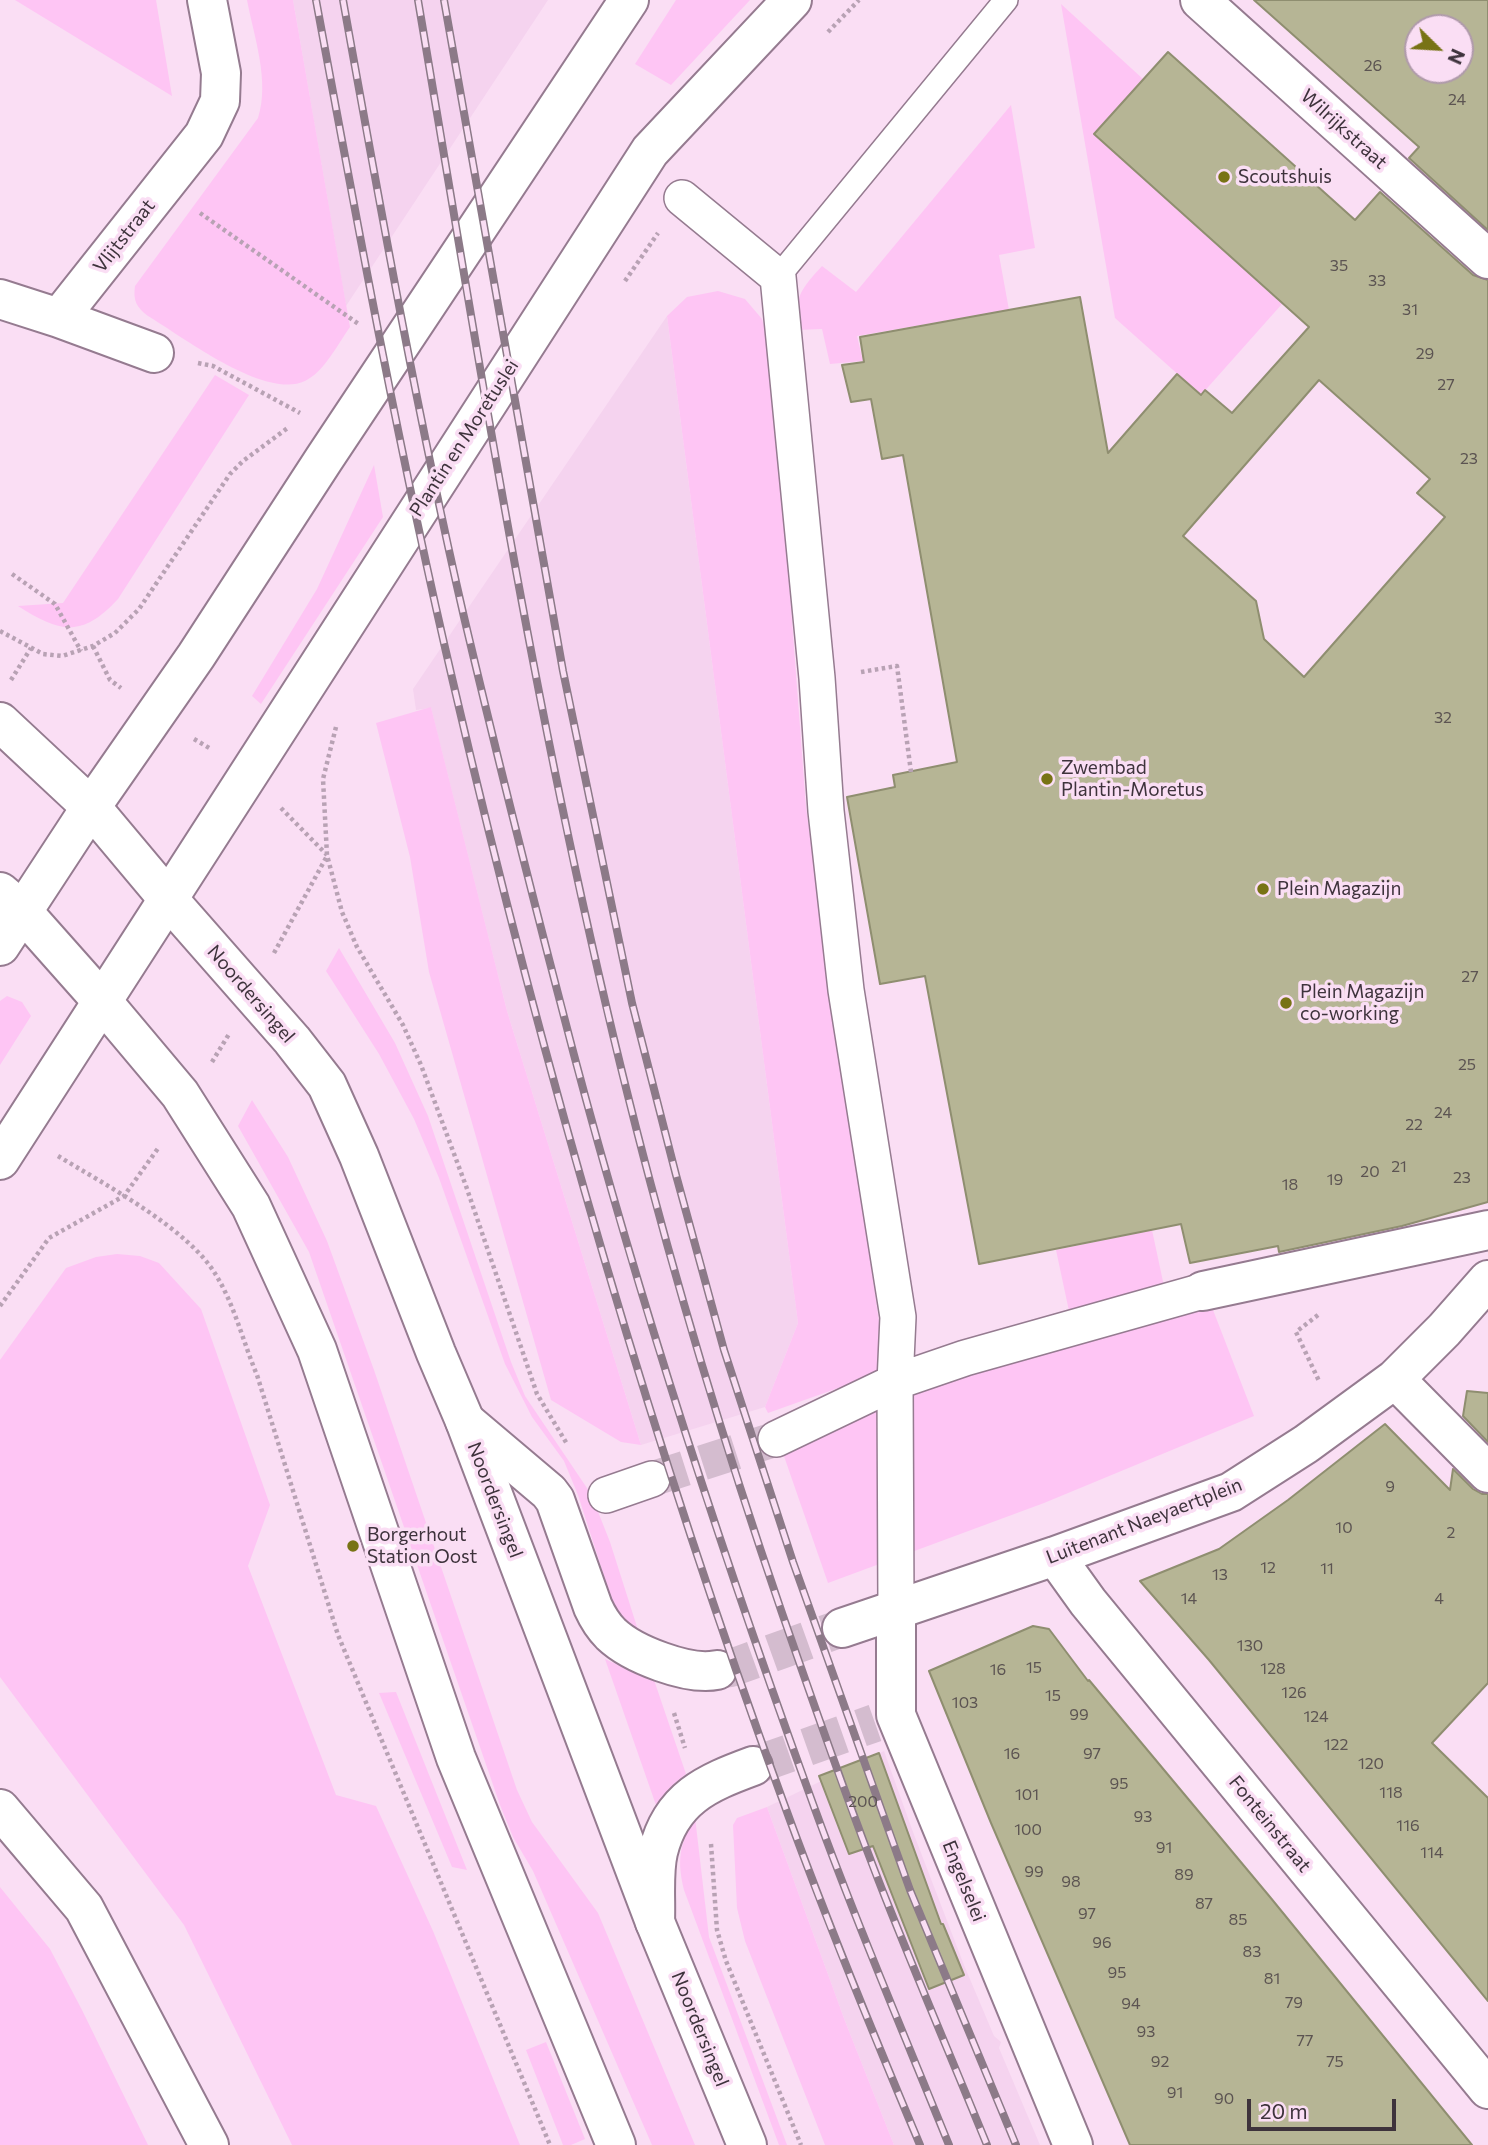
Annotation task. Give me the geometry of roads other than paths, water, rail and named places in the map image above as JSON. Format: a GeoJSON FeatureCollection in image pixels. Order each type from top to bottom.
{"type":"FeatureCollection","features":[{"type":"Feature","properties":{"kind":"main road","name":"Vlijtstraat"},"geometry":{"type":"LineString","coordinates":[[59,318],[204,135],[220,101],[221,73],[207,0]]}},
{"type":"Feature","properties":{"kind":"main road"},"geometry":{"type":"LineString","coordinates":[[0,946],[11,901],[91,807],[196,656],[629,0]]}},
{"type":"Feature","properties":{"kind":"main road","name":"Plantin en Moretuslei"},"geometry":{"type":"LineString","coordinates":[[9,1146],[650,151],[792,0]]}},
{"type":"Feature","properties":{"kind":"main road","name":"Wilrijkstraat"},"geometry":{"type":"LineString","coordinates":[[1200,0],[1488,259]]}},
{"type":"Feature","properties":{"kind":"main road"},"geometry":{"type":"LineString","coordinates":[[0,299],[155,353]]}},
{"type":"Feature","properties":{"kind":"main road","name":"Noordersingel"},"geometry":{"type":"LineString","coordinates":[[3,706],[292,1040],[327,1085],[359,1156],[465,1421],[655,1922],[747,2145]]}},
{"type":"Feature","properties":{"kind":"main road"},"geometry":{"type":"LineString","coordinates":[[11,901],[101,1000],[180,1094],[251,1206],[317,1350],[456,1758],[616,2145]]}},
{"type":"Feature","properties":{"kind":"main road"},"geometry":{"type":"LineString","coordinates":[[1203,1291],[1488,1230]]}},
{"type":"Feature","properties":{"kind":"main road","name":"Luitenant Naeyaertplein"},"geometry":{"type":"LineString","coordinates":[[842,1628],[1055,1556],[1231,1492],[1279,1462],[1395,1379],[1444,1330],[1488,1280]]}},
{"type":"Feature","properties":{"kind":"main road"},"geometry":{"type":"LineString","coordinates":[[1444,1330],[1488,1327]]}},
{"type":"Feature","properties":{"kind":"main road"},"geometry":{"type":"LineString","coordinates":[[1395,1379],[1488,1473]]}},
{"type":"Feature","properties":{"kind":"main road"},"geometry":{"type":"LineString","coordinates":[[465,1421],[549,1492],[560,1510],[593,1607],[600,1622],[612,1636],[657,1660],[695,1670],[717,1670]]}},
{"type":"Feature","properties":{"kind":"main road","name":"Fonteinstraat"},"geometry":{"type":"LineString","coordinates":[[1055,1556],[1088,1602],[1488,2089]]}},
{"type":"Feature","properties":{"kind":"main road","name":"Engelselei"},"geometry":{"type":"LineString","coordinates":[[896,1608],[885,1719],[1073,2145]]}},
{"type":"Feature","properties":{"kind":"main road"},"geometry":{"type":"LineString","coordinates":[[655,1922],[658,1853],[666,1829],[680,1806],[698,1789],[753,1766]]}},
{"type":"Feature","properties":{"kind":"main road"},"geometry":{"type":"LineString","coordinates":[[0,1809],[84,1908],[209,2145]]}},
{"type":"Feature","properties":{"kind":"street"},"geometry":{"type":"LineString","coordinates":[[682,198],[778,276],[817,678],[826,811],[846,990],[898,1317],[895,1382],[896,1608]]}},
{"type":"Feature","properties":{"kind":"street"},"geometry":{"type":"LineString","coordinates":[[776,1439],[895,1382],[965,1358],[1203,1291]]}},
{"type":"Feature","properties":{"kind":"street"},"geometry":{"type":"LineString","coordinates":[[607,1495],[652,1479]]}},
{"type":"Feature","properties":{"kind":"lane"},"geometry":{"type":"LineString","coordinates":[[778,276],[1006,0]]}},
{"type":"Feature","properties":{"kind":"tunnel"},"geometry":{"type":"LineString","coordinates":[[652,1479],[776,1439]]}},
{"type":"Feature","properties":{"kind":"tunnel"},"geometry":{"type":"LineString","coordinates":[[717,1670],[731,1668],[842,1628]]}},
{"type":"Feature","properties":{"kind":"tunnel"},"geometry":{"type":"LineString","coordinates":[[753,1766],[875,1723]]}},
{"type":"Feature","properties":{"kind":"railway"},"geometry":{"type":"LineString","coordinates":[[316,0],[415,512],[487,824],[561,1106],[643,1386],[734,1664],[815,1888],[920,2145]]}},
{"type":"Feature","properties":{"kind":"railway"},"geometry":{"type":"LineString","coordinates":[[343,0],[415,386],[464,617],[588,1108],[645,1305],[707,1500],[774,1694],[841,1880],[949,2145]]}},
{"type":"Feature","properties":{"kind":"railway"},"geometry":{"type":"LineString","coordinates":[[418,0],[494,447],[549,744],[580,892],[651,1185],[723,1432],[804,1676],[874,1870],[987,2145]]}},
{"type":"Feature","properties":{"kind":"railway"},"geometry":{"type":"LineString","coordinates":[[444,0],[563,671],[632,1003],[676,1175],[724,1350],[793,1562],[910,1890],[1016,2145]]}},
{"type":"Feature","properties":{"kind":"place","name":"Scoutshuis"},"geometry":{"type":"Point","coordinates":[1224,177]}},
{"type":"Feature","properties":{"kind":"place","name":"Zwembad Plantin-Moretus"},"geometry":{"type":"Point","coordinates":[1047,779]}},
{"type":"Feature","properties":{"kind":"place","name":"Plein Magazijn"},"geometry":{"type":"Point","coordinates":[1263,889]}},
{"type":"Feature","properties":{"kind":"place","name":"Plein Magazijn co-working"},"geometry":{"type":"Point","coordinates":[1286,1003]}},
{"type":"Feature","properties":{"kind":"place","name":"Borgerhout Station Oost"},"geometry":{"type":"Point","coordinates":[353,1546]}}]}
